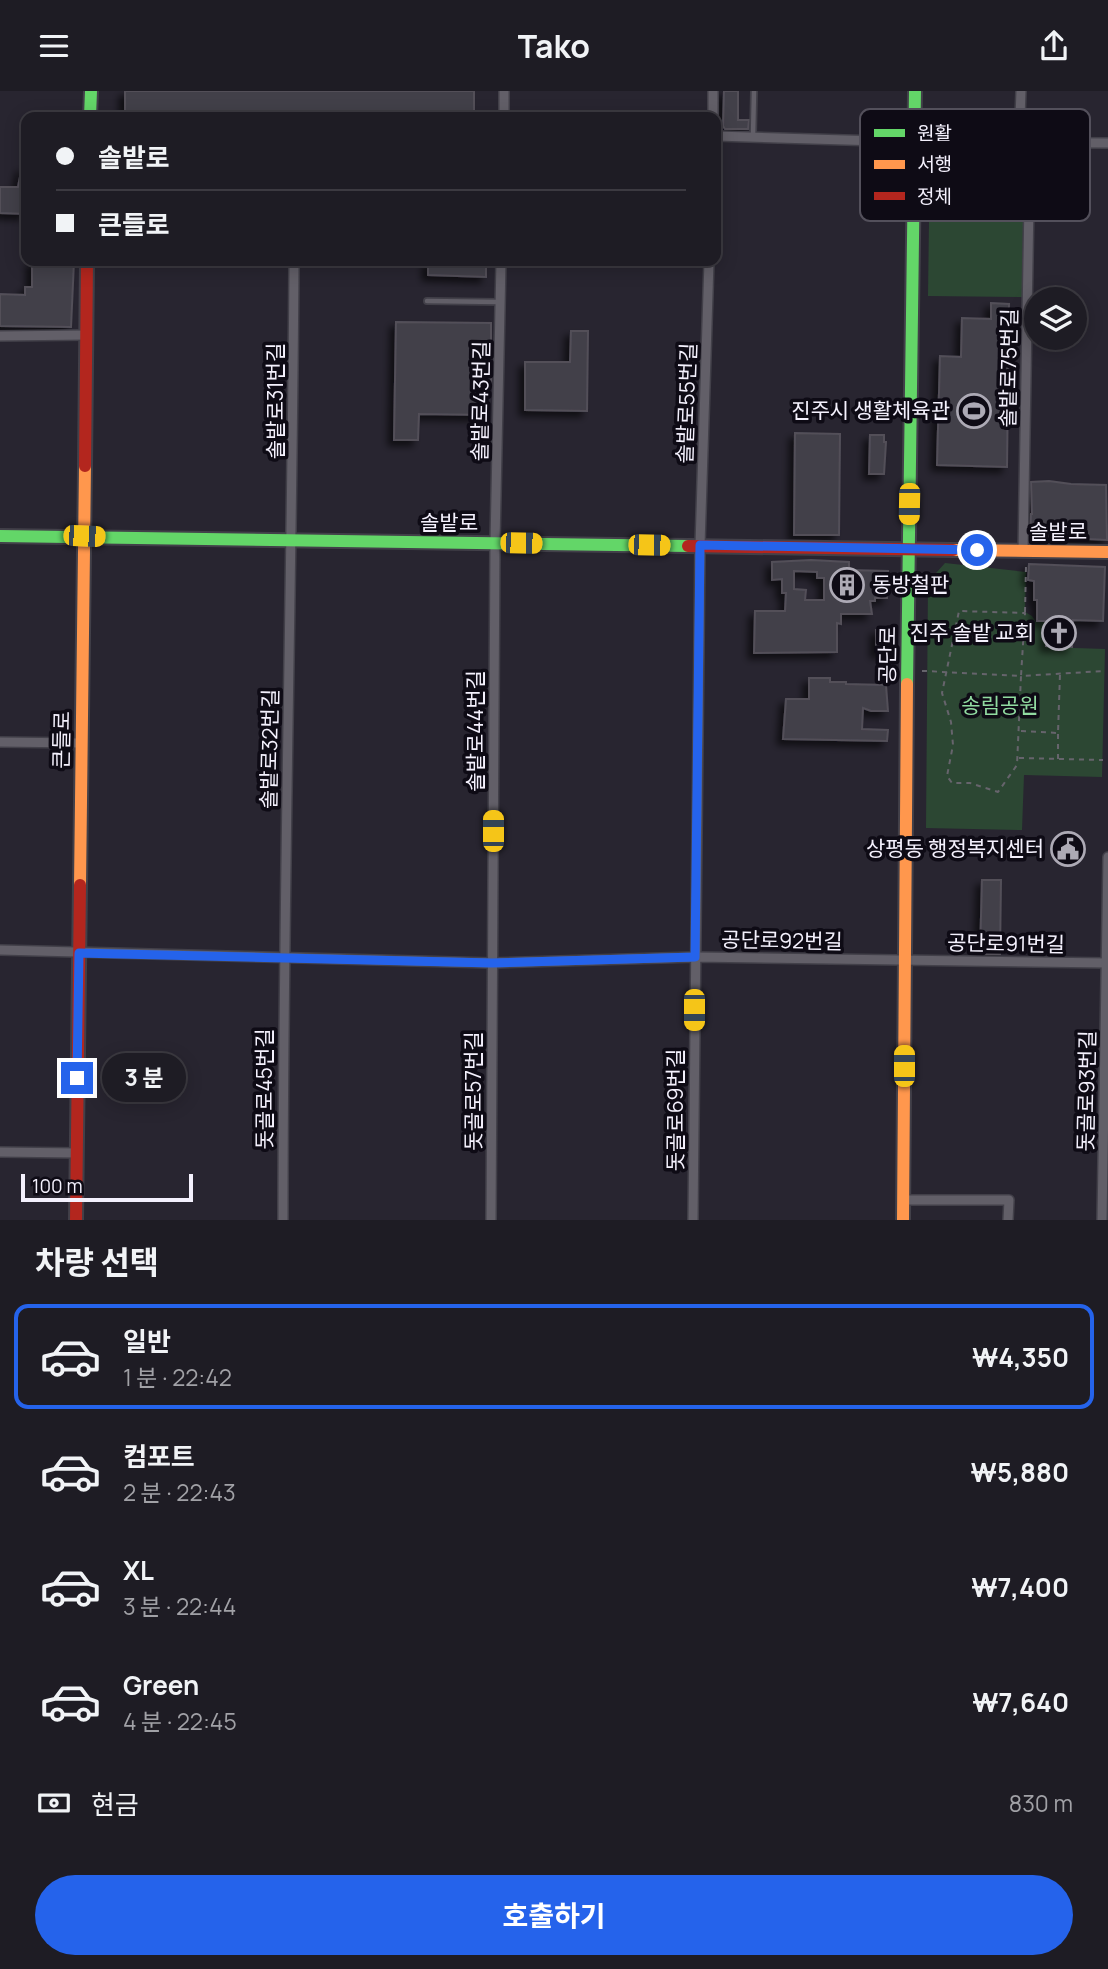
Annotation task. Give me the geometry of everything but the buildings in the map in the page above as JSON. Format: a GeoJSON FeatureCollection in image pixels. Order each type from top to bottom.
{"type":"FeatureCollection","features":[{"type":"Feature","properties":{"kind":"street"},"geometry":{"type":"LineString","coordinates":[[90,112],[91,91]]}},
{"type":"Feature","properties":{"kind":"street"},"geometry":{"type":"LineString","coordinates":[[503,112],[504,91]]}},
{"type":"Feature","properties":{"kind":"street"},"geometry":{"type":"LineString","coordinates":[[713,91],[713,112]]}},
{"type":"Feature","properties":{"kind":"street","name":"공단로"},"geometry":{"type":"LineString","coordinates":[[914,109],[915,91]]}},
{"type":"Feature","properties":{"kind":"street"},"geometry":{"type":"LineString","coordinates":[[1020,109],[1021,91]]}},
{"type":"Feature","properties":{"kind":"street"},"geometry":{"type":"LineString","coordinates":[[721,135],[860,140]]}},
{"type":"Feature","properties":{"kind":"street"},"geometry":{"type":"LineString","coordinates":[[1090,143],[1108,143]]}},
{"type":"Feature","properties":{"kind":"street","name":"공단로"},"geometry":{"type":"LineString","coordinates":[[903,1220],[911,221]]}},
{"type":"Feature","properties":{"kind":"street","name":"솔밭로75번길"},"geometry":{"type":"LineString","coordinates":[[1025,552],[1029,221]]}},
{"type":"Feature","properties":{"kind":"street","name":"큰들로"},"geometry":{"type":"LineString","coordinates":[[76,1220],[87,266]]}},
{"type":"Feature","properties":{"kind":"street","name":"솔밭로31번길"},"geometry":{"type":"LineString","coordinates":[[293,541],[294,266]]}},
{"type":"Feature","properties":{"kind":"street","name":"솔밭로43번길"},"geometry":{"type":"LineString","coordinates":[[495,542],[501,266]]}},
{"type":"Feature","properties":{"kind":"street","name":"솔밭로55번길"},"geometry":{"type":"LineString","coordinates":[[695,957],[700,545],[709,266]]}},
{"type":"Feature","properties":{"kind":"street"},"geometry":{"type":"LineString","coordinates":[[0,336],[86,335]]}},
{"type":"Feature","properties":{"kind":"street","name":"솔밭로"},"geometry":{"type":"LineString","coordinates":[[0,536],[1108,552]]}},
{"type":"Feature","properties":{"kind":"street","name":"솔밭로32번길"},"geometry":{"type":"LineString","coordinates":[[283,958],[293,541]]}},
{"type":"Feature","properties":{"kind":"street","name":"솔밭로44번길"},"geometry":{"type":"LineString","coordinates":[[492,963],[495,542]]}},
{"type":"Feature","properties":{"kind":"street"},"geometry":{"type":"LineString","coordinates":[[0,742],[81,743]]}},
{"type":"Feature","properties":{"kind":"street","name":"돗골로93번길"},"geometry":{"type":"LineString","coordinates":[[1102,1220],[1108,857]]}},
{"type":"Feature","properties":{"kind":"street","name":"공단로92번길"},"geometry":{"type":"LineString","coordinates":[[0,950],[492,963],[695,957],[904,960]]}},
{"type":"Feature","properties":{"kind":"street","name":"돗골로69번길"},"geometry":{"type":"LineString","coordinates":[[693,1220],[695,957]]}},
{"type":"Feature","properties":{"kind":"street","name":"돗골로45번길"},"geometry":{"type":"LineString","coordinates":[[283,958],[283,1220]]}},
{"type":"Feature","properties":{"kind":"street","name":"공단로91번길"},"geometry":{"type":"LineString","coordinates":[[904,960],[1107,963]]}},
{"type":"Feature","properties":{"kind":"street","name":"돗골로57번길"},"geometry":{"type":"LineString","coordinates":[[491,1220],[492,963]]}},
{"type":"Feature","properties":{"kind":"street"},"geometry":{"type":"LineString","coordinates":[[0,1152],[77,1153]]}},
{"type":"Feature","properties":{"kind":"street"},"geometry":{"type":"LineString","coordinates":[[903,1200],[1009,1200],[1008,1220]]}},
{"type":"Feature","properties":{"kind":"lane"},"geometry":{"type":"LineString","coordinates":[[753,136],[754,91]]}},
{"type":"Feature","properties":{"kind":"lane"},"geometry":{"type":"LineString","coordinates":[[427,301],[500,302]]}},
{"type":"Feature","properties":{"kind":"path"},"geometry":{"type":"LineString","coordinates":[[1025,552],[1025,613],[1017,765],[998,792],[970,783],[952,783],[947,776],[953,745],[951,722],[942,693],[959,611],[1025,613]]}},
{"type":"Feature","properties":{"kind":"path"},"geometry":{"type":"LineString","coordinates":[[922,671],[1021,675],[1104,671]]}},
{"type":"Feature","properties":{"kind":"path"},"geometry":{"type":"LineString","coordinates":[[1058,759],[1060,673]]}},
{"type":"Feature","properties":{"kind":"path"},"geometry":{"type":"LineString","coordinates":[[1019,731],[1058,733]]}},
{"type":"Feature","properties":{"kind":"path"},"geometry":{"type":"LineString","coordinates":[[1018,758],[1102,760]]}},
{"type":"Feature","properties":{"kind":"green space"},"geometry":{"type":"Polygon","coordinates":[[[929,221],[1023,221],[1022,297],[928,296],[929,221]]]}},
{"type":"Feature","properties":{"kind":"green space","name":"송림공원"},"geometry":{"type":"Polygon","coordinates":[[[945,563],[1026,572],[1025,612],[1036,622],[1045,622],[1045,647],[1105,649],[1102,777],[1024,775],[1022,830],[926,828],[928,582],[945,563]]]}},
{"type":"Feature","properties":{"kind":"traffic: fast"},"geometry":{"type":"LineString","coordinates":[[90,112],[91,91]]}},
{"type":"Feature","properties":{"kind":"traffic: fast"},"geometry":{"type":"LineString","coordinates":[[915,91],[915,109]]}},
{"type":"Feature","properties":{"kind":"traffic: fast"},"geometry":{"type":"LineString","coordinates":[[907,684],[913,221]]}},
{"type":"Feature","properties":{"kind":"traffic: fast"},"geometry":{"type":"LineString","coordinates":[[0,536],[688,546]]}},
{"type":"Feature","properties":{"kind":"traffic: slow"},"geometry":{"type":"LineString","coordinates":[[80,885],[85,466]]}},
{"type":"Feature","properties":{"kind":"traffic: slow"},"geometry":{"type":"LineString","coordinates":[[953,550],[1108,552]]}},
{"type":"Feature","properties":{"kind":"traffic: slow"},"geometry":{"type":"LineString","coordinates":[[903,1220],[907,684]]}},
{"type":"Feature","properties":{"kind":"traffic: jam"},"geometry":{"type":"LineString","coordinates":[[85,466],[87,266]]}},
{"type":"Feature","properties":{"kind":"traffic: jam"},"geometry":{"type":"LineString","coordinates":[[688,546],[953,550]]}},
{"type":"Feature","properties":{"kind":"traffic: jam"},"geometry":{"type":"LineString","coordinates":[[76,1220],[80,885]]}},
{"type":"Feature","properties":{"kind":"place","name":"진주시 생활체육관"},"geometry":{"type":"Point","coordinates":[974,411]}},
{"type":"Feature","properties":{"kind":"place","name":"동방철판"},"geometry":{"type":"Point","coordinates":[847,585]}},
{"type":"Feature","properties":{"kind":"place","name":"진주 솔밭 교회"},"geometry":{"type":"Point","coordinates":[1059,633]}},
{"type":"Feature","properties":{"kind":"place","name":"상평동 행정복지센터"},"geometry":{"type":"Point","coordinates":[1068,849]}},
{"type":"Feature","properties":{"kind":"route"},"geometry":{"type":"LineString","coordinates":[[77,1078],[79,953],[492,963],[695,957],[700,545],[977,550]]}}]}
